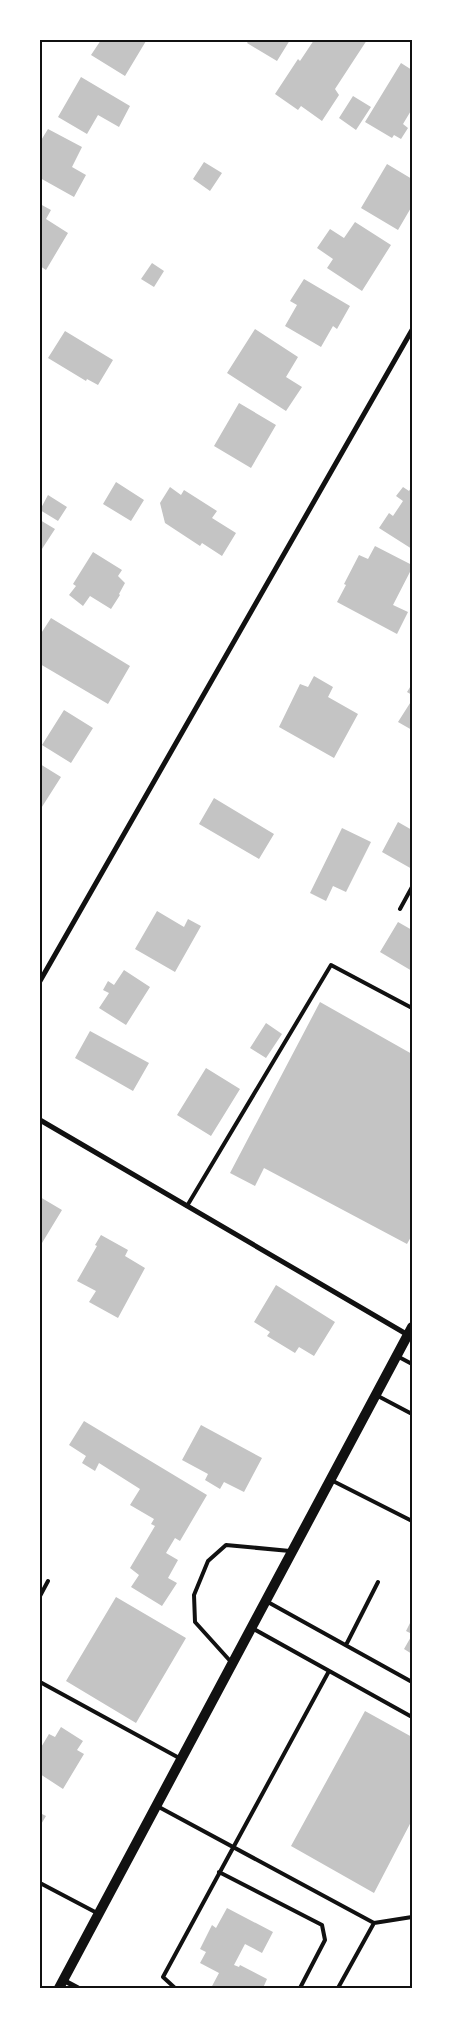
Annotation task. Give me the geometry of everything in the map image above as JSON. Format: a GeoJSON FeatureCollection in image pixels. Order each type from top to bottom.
{"type":"FeatureCollection","features":[{"type":"Feature","properties":{"kind":"main road"},"geometry":{"type":"LineString","coordinates":[[61,1984],[410,1331]]}},
{"type":"Feature","properties":{"kind":"street"},"geometry":{"type":"LineString","coordinates":[[40,981],[412,330]]}},
{"type":"Feature","properties":{"kind":"street"},"geometry":{"type":"LineString","coordinates":[[40,1120],[187,1206],[410,1331]]}},
{"type":"Feature","properties":{"kind":"street"},"geometry":{"type":"LineString","coordinates":[[61,1984],[78,1988]]}},
{"type":"Feature","properties":{"kind":"lane"},"geometry":{"type":"LineString","coordinates":[[400,908],[412,887]]}},
{"type":"Feature","properties":{"kind":"lane"},"geometry":{"type":"LineString","coordinates":[[187,1206],[332,965],[412,1008]]}},
{"type":"Feature","properties":{"kind":"lane"},"geometry":{"type":"LineString","coordinates":[[397,1356],[412,1364]]}},
{"type":"Feature","properties":{"kind":"lane"},"geometry":{"type":"LineString","coordinates":[[376,1395],[412,1414]]}},
{"type":"Feature","properties":{"kind":"lane"},"geometry":{"type":"LineString","coordinates":[[330,1480],[412,1520]]}},
{"type":"Feature","properties":{"kind":"lane"},"geometry":{"type":"LineString","coordinates":[[233,1663],[195,1622],[194,1596],[208,1561],[226,1545],[292,1552]]}},
{"type":"Feature","properties":{"kind":"lane"},"geometry":{"type":"LineString","coordinates":[[40,1596],[48,1581]]}},
{"type":"Feature","properties":{"kind":"lane"},"geometry":{"type":"LineString","coordinates":[[346,1645],[378,1582]]}},
{"type":"Feature","properties":{"kind":"lane"},"geometry":{"type":"LineString","coordinates":[[266,1601],[412,1682]]}},
{"type":"Feature","properties":{"kind":"lane"},"geometry":{"type":"LineString","coordinates":[[252,1628],[412,1717]]}},
{"type":"Feature","properties":{"kind":"lane"},"geometry":{"type":"LineString","coordinates":[[175,1988],[163,1977],[328,1671]]}},
{"type":"Feature","properties":{"kind":"lane"},"geometry":{"type":"LineString","coordinates":[[40,1682],[182,1759]]}},
{"type":"Feature","properties":{"kind":"lane"},"geometry":{"type":"LineString","coordinates":[[157,1806],[374,1923],[412,1917]]}},
{"type":"Feature","properties":{"kind":"lane"},"geometry":{"type":"LineString","coordinates":[[220,1872],[322,1925],[325,1940],[300,1988]]}},
{"type":"Feature","properties":{"kind":"lane"},"geometry":{"type":"LineString","coordinates":[[40,1883],[99,1914]]}},
{"type":"Feature","properties":{"kind":"lane"},"geometry":{"type":"LineString","coordinates":[[338,1988],[374,1923]]}},
{"type":"Feature","properties":{"kind":"building"},"geometry":{"type":"Polygon","coordinates":[[[101,40],[146,41],[125,76],[91,55],[101,40]]]}},
{"type":"Feature","properties":{"kind":"building"},"geometry":{"type":"Polygon","coordinates":[[[249,40],[290,40],[277,61],[247,43],[249,40]]]}},
{"type":"Feature","properties":{"kind":"building"},"geometry":{"type":"Polygon","coordinates":[[[314,40],[367,40],[335,89],[339,95],[322,121],[301,106],[298,110],[275,94],[298,59],[300,61],[314,40]]]}},
{"type":"Feature","properties":{"kind":"building"},"geometry":{"type":"Polygon","coordinates":[[[401,63],[412,70],[412,109],[403,124],[408,128],[401,139],[394,135],[392,138],[365,122],[401,63]]]}},
{"type":"Feature","properties":{"kind":"building"},"geometry":{"type":"Polygon","coordinates":[[[81,77],[130,106],[119,127],[98,115],[87,134],[58,117],[81,77]]]}},
{"type":"Feature","properties":{"kind":"building"},"geometry":{"type":"Polygon","coordinates":[[[353,96],[371,107],[356,130],[339,118],[353,96]]]}},
{"type":"Feature","properties":{"kind":"building"},"geometry":{"type":"Polygon","coordinates":[[[48,129],[82,147],[72,167],[86,175],[74,197],[40,178],[40,142],[48,129]]]}},
{"type":"Feature","properties":{"kind":"building"},"geometry":{"type":"Polygon","coordinates":[[[204,162],[222,173],[210,191],[193,179],[204,162]]]}},
{"type":"Feature","properties":{"kind":"building"},"geometry":{"type":"Polygon","coordinates":[[[387,164],[412,179],[412,206],[398,230],[361,208],[387,164]]]}},
{"type":"Feature","properties":{"kind":"building"},"geometry":{"type":"Polygon","coordinates":[[[40,204],[51,210],[46,219],[68,233],[46,270],[40,266],[40,204]]]}},
{"type":"Feature","properties":{"kind":"building"},"geometry":{"type":"Polygon","coordinates":[[[355,222],[391,245],[362,291],[327,268],[333,259],[317,248],[330,229],[344,238],[355,222]]]}},
{"type":"Feature","properties":{"kind":"building"},"geometry":{"type":"Polygon","coordinates":[[[152,263],[164,271],[154,287],[141,279],[152,263]]]}},
{"type":"Feature","properties":{"kind":"building"},"geometry":{"type":"Polygon","coordinates":[[[304,279],[350,306],[337,329],[333,326],[321,347],[285,326],[297,305],[290,301],[304,279]]]}},
{"type":"Feature","properties":{"kind":"building"},"geometry":{"type":"Polygon","coordinates":[[[255,329],[298,357],[286,377],[302,387],[286,411],[227,373],[255,329]]]}},
{"type":"Feature","properties":{"kind":"building"},"geometry":{"type":"Polygon","coordinates":[[[65,331],[113,360],[98,385],[87,379],[86,381],[48,358],[65,331]]]}},
{"type":"Feature","properties":{"kind":"building"},"geometry":{"type":"Polygon","coordinates":[[[239,403],[276,425],[251,468],[214,446],[239,403]]]}},
{"type":"Feature","properties":{"kind":"building"},"geometry":{"type":"Polygon","coordinates":[[[116,482],[144,500],[131,521],[103,504],[116,482]]]}},
{"type":"Feature","properties":{"kind":"building"},"geometry":{"type":"Polygon","coordinates":[[[412,486],[412,549],[379,528],[389,513],[393,516],[403,501],[396,496],[403,487],[409,491],[412,486]]]}},
{"type":"Feature","properties":{"kind":"building"},"geometry":{"type":"Polygon","coordinates":[[[170,487],[181,495],[184,490],[217,511],[212,518],[236,533],[222,556],[202,543],[200,546],[165,523],[160,503],[170,487]]]}},
{"type":"Feature","properties":{"kind":"building"},"geometry":{"type":"Polygon","coordinates":[[[48,495],[67,507],[58,521],[40,510],[48,495]]]}},
{"type":"Feature","properties":{"kind":"building"},"geometry":{"type":"Polygon","coordinates":[[[40,520],[55,529],[40,552],[40,520]]]}},
{"type":"Feature","properties":{"kind":"building"},"geometry":{"type":"Polygon","coordinates":[[[375,546],[412,565],[393,605],[408,612],[397,634],[337,602],[359,555],[368,559],[375,546]]]}},
{"type":"Feature","properties":{"kind":"building"},"geometry":{"type":"Polygon","coordinates":[[[93,552],[122,570],[118,576],[125,583],[111,609],[90,596],[83,606],[69,595],[76,586],[73,584],[93,552]]]}},
{"type":"Feature","properties":{"kind":"building"},"geometry":{"type":"Polygon","coordinates":[[[51,618],[130,666],[108,704],[40,664],[40,635],[51,618]]]}},
{"type":"Feature","properties":{"kind":"building"},"geometry":{"type":"Polygon","coordinates":[[[314,676],[333,687],[328,697],[358,714],[334,758],[279,727],[300,684],[308,687],[314,676]]]}},
{"type":"Feature","properties":{"kind":"building"},"geometry":{"type":"Polygon","coordinates":[[[412,684],[412,695],[407,692],[412,684]]]}},
{"type":"Feature","properties":{"kind":"building"},"geometry":{"type":"Polygon","coordinates":[[[412,700],[412,730],[398,722],[412,700]]]}},
{"type":"Feature","properties":{"kind":"building"},"geometry":{"type":"Polygon","coordinates":[[[64,710],[93,728],[71,763],[42,745],[64,710]]]}},
{"type":"Feature","properties":{"kind":"building"},"geometry":{"type":"Polygon","coordinates":[[[40,764],[61,777],[40,810],[40,764]]]}},
{"type":"Feature","properties":{"kind":"building"},"geometry":{"type":"Polygon","coordinates":[[[214,798],[274,834],[259,859],[199,824],[214,798]]]}},
{"type":"Feature","properties":{"kind":"building"},"geometry":{"type":"Polygon","coordinates":[[[398,822],[412,830],[412,869],[382,852],[398,822]]]}},
{"type":"Feature","properties":{"kind":"building"},"geometry":{"type":"Polygon","coordinates":[[[342,828],[371,842],[346,892],[333,886],[326,901],[310,893],[342,828]]]}},
{"type":"Feature","properties":{"kind":"building"},"geometry":{"type":"Polygon","coordinates":[[[157,911],[184,927],[188,919],[201,926],[175,972],[135,949],[157,911]]]}},
{"type":"Feature","properties":{"kind":"building"},"geometry":{"type":"Polygon","coordinates":[[[398,922],[412,930],[412,971],[380,952],[398,922]]]}},
{"type":"Feature","properties":{"kind":"building"},"geometry":{"type":"Polygon","coordinates":[[[124,970],[150,987],[126,1025],[99,1008],[109,993],[103,990],[108,981],[114,985],[124,970]]]}},
{"type":"Feature","properties":{"kind":"building"},"geometry":{"type":"Polygon","coordinates":[[[320,1002],[412,1054],[412,1235],[407,1244],[264,1168],[255,1186],[230,1173],[320,1002]]]}},
{"type":"Feature","properties":{"kind":"building"},"geometry":{"type":"Polygon","coordinates":[[[266,1023],[282,1034],[266,1058],[250,1048],[266,1023]]]}},
{"type":"Feature","properties":{"kind":"building"},"geometry":{"type":"Polygon","coordinates":[[[90,1031],[149,1063],[133,1091],[75,1058],[90,1031]]]}},
{"type":"Feature","properties":{"kind":"building"},"geometry":{"type":"Polygon","coordinates":[[[206,1068],[240,1089],[211,1136],[177,1115],[206,1068]]]}},
{"type":"Feature","properties":{"kind":"building"},"geometry":{"type":"Polygon","coordinates":[[[40,1197],[62,1210],[42,1243],[40,1242],[40,1197]]]}},
{"type":"Feature","properties":{"kind":"building"},"geometry":{"type":"Polygon","coordinates":[[[101,1235],[128,1250],[125,1256],[145,1268],[118,1318],[89,1302],[96,1291],[77,1281],[97,1246],[95,1245],[101,1235]]]}},
{"type":"Feature","properties":{"kind":"building"},"geometry":{"type":"Polygon","coordinates":[[[276,1285],[335,1322],[314,1356],[299,1347],[295,1353],[267,1336],[270,1332],[254,1322],[276,1285]]]}},
{"type":"Feature","properties":{"kind":"building"},"geometry":{"type":"Polygon","coordinates":[[[84,1421],[207,1495],[180,1541],[175,1538],[166,1553],[178,1560],[168,1578],[177,1583],[162,1606],[131,1587],[139,1575],[130,1568],[155,1526],[151,1524],[154,1519],[130,1505],[140,1489],[99,1463],[95,1471],[82,1463],[86,1456],[69,1445],[84,1421]]]}},
{"type":"Feature","properties":{"kind":"building"},"geometry":{"type":"Polygon","coordinates":[[[201,1425],[262,1458],[244,1492],[224,1482],[220,1489],[205,1480],[208,1474],[182,1460],[201,1425]]]}},
{"type":"Feature","properties":{"kind":"building"},"geometry":{"type":"Polygon","coordinates":[[[116,1597],[186,1638],[136,1723],[66,1681],[116,1597]]]}},
{"type":"Feature","properties":{"kind":"building"},"geometry":{"type":"Polygon","coordinates":[[[412,1619],[412,1634],[406,1631],[412,1619]]]}},
{"type":"Feature","properties":{"kind":"building"},"geometry":{"type":"Polygon","coordinates":[[[412,1635],[412,1654],[404,1649],[412,1635]]]}},
{"type":"Feature","properties":{"kind":"building"},"geometry":{"type":"Polygon","coordinates":[[[365,1711],[412,1737],[412,1820],[374,1893],[291,1846],[365,1711]]]}},
{"type":"Feature","properties":{"kind":"building"},"geometry":{"type":"Polygon","coordinates":[[[61,1727],[83,1741],[77,1750],[84,1754],[63,1789],[40,1774],[40,1749],[49,1734],[55,1737],[61,1727]]]}},
{"type":"Feature","properties":{"kind":"building"},"geometry":{"type":"Polygon","coordinates":[[[40,1813],[46,1816],[40,1826],[40,1813]]]}},
{"type":"Feature","properties":{"kind":"building"},"geometry":{"type":"Polygon","coordinates":[[[227,1908],[273,1932],[262,1953],[245,1944],[234,1965],[239,1967],[240,1965],[267,1979],[263,1988],[211,1988],[219,1973],[200,1963],[206,1952],[200,1949],[212,1925],[216,1928],[227,1908]]]}}]}
